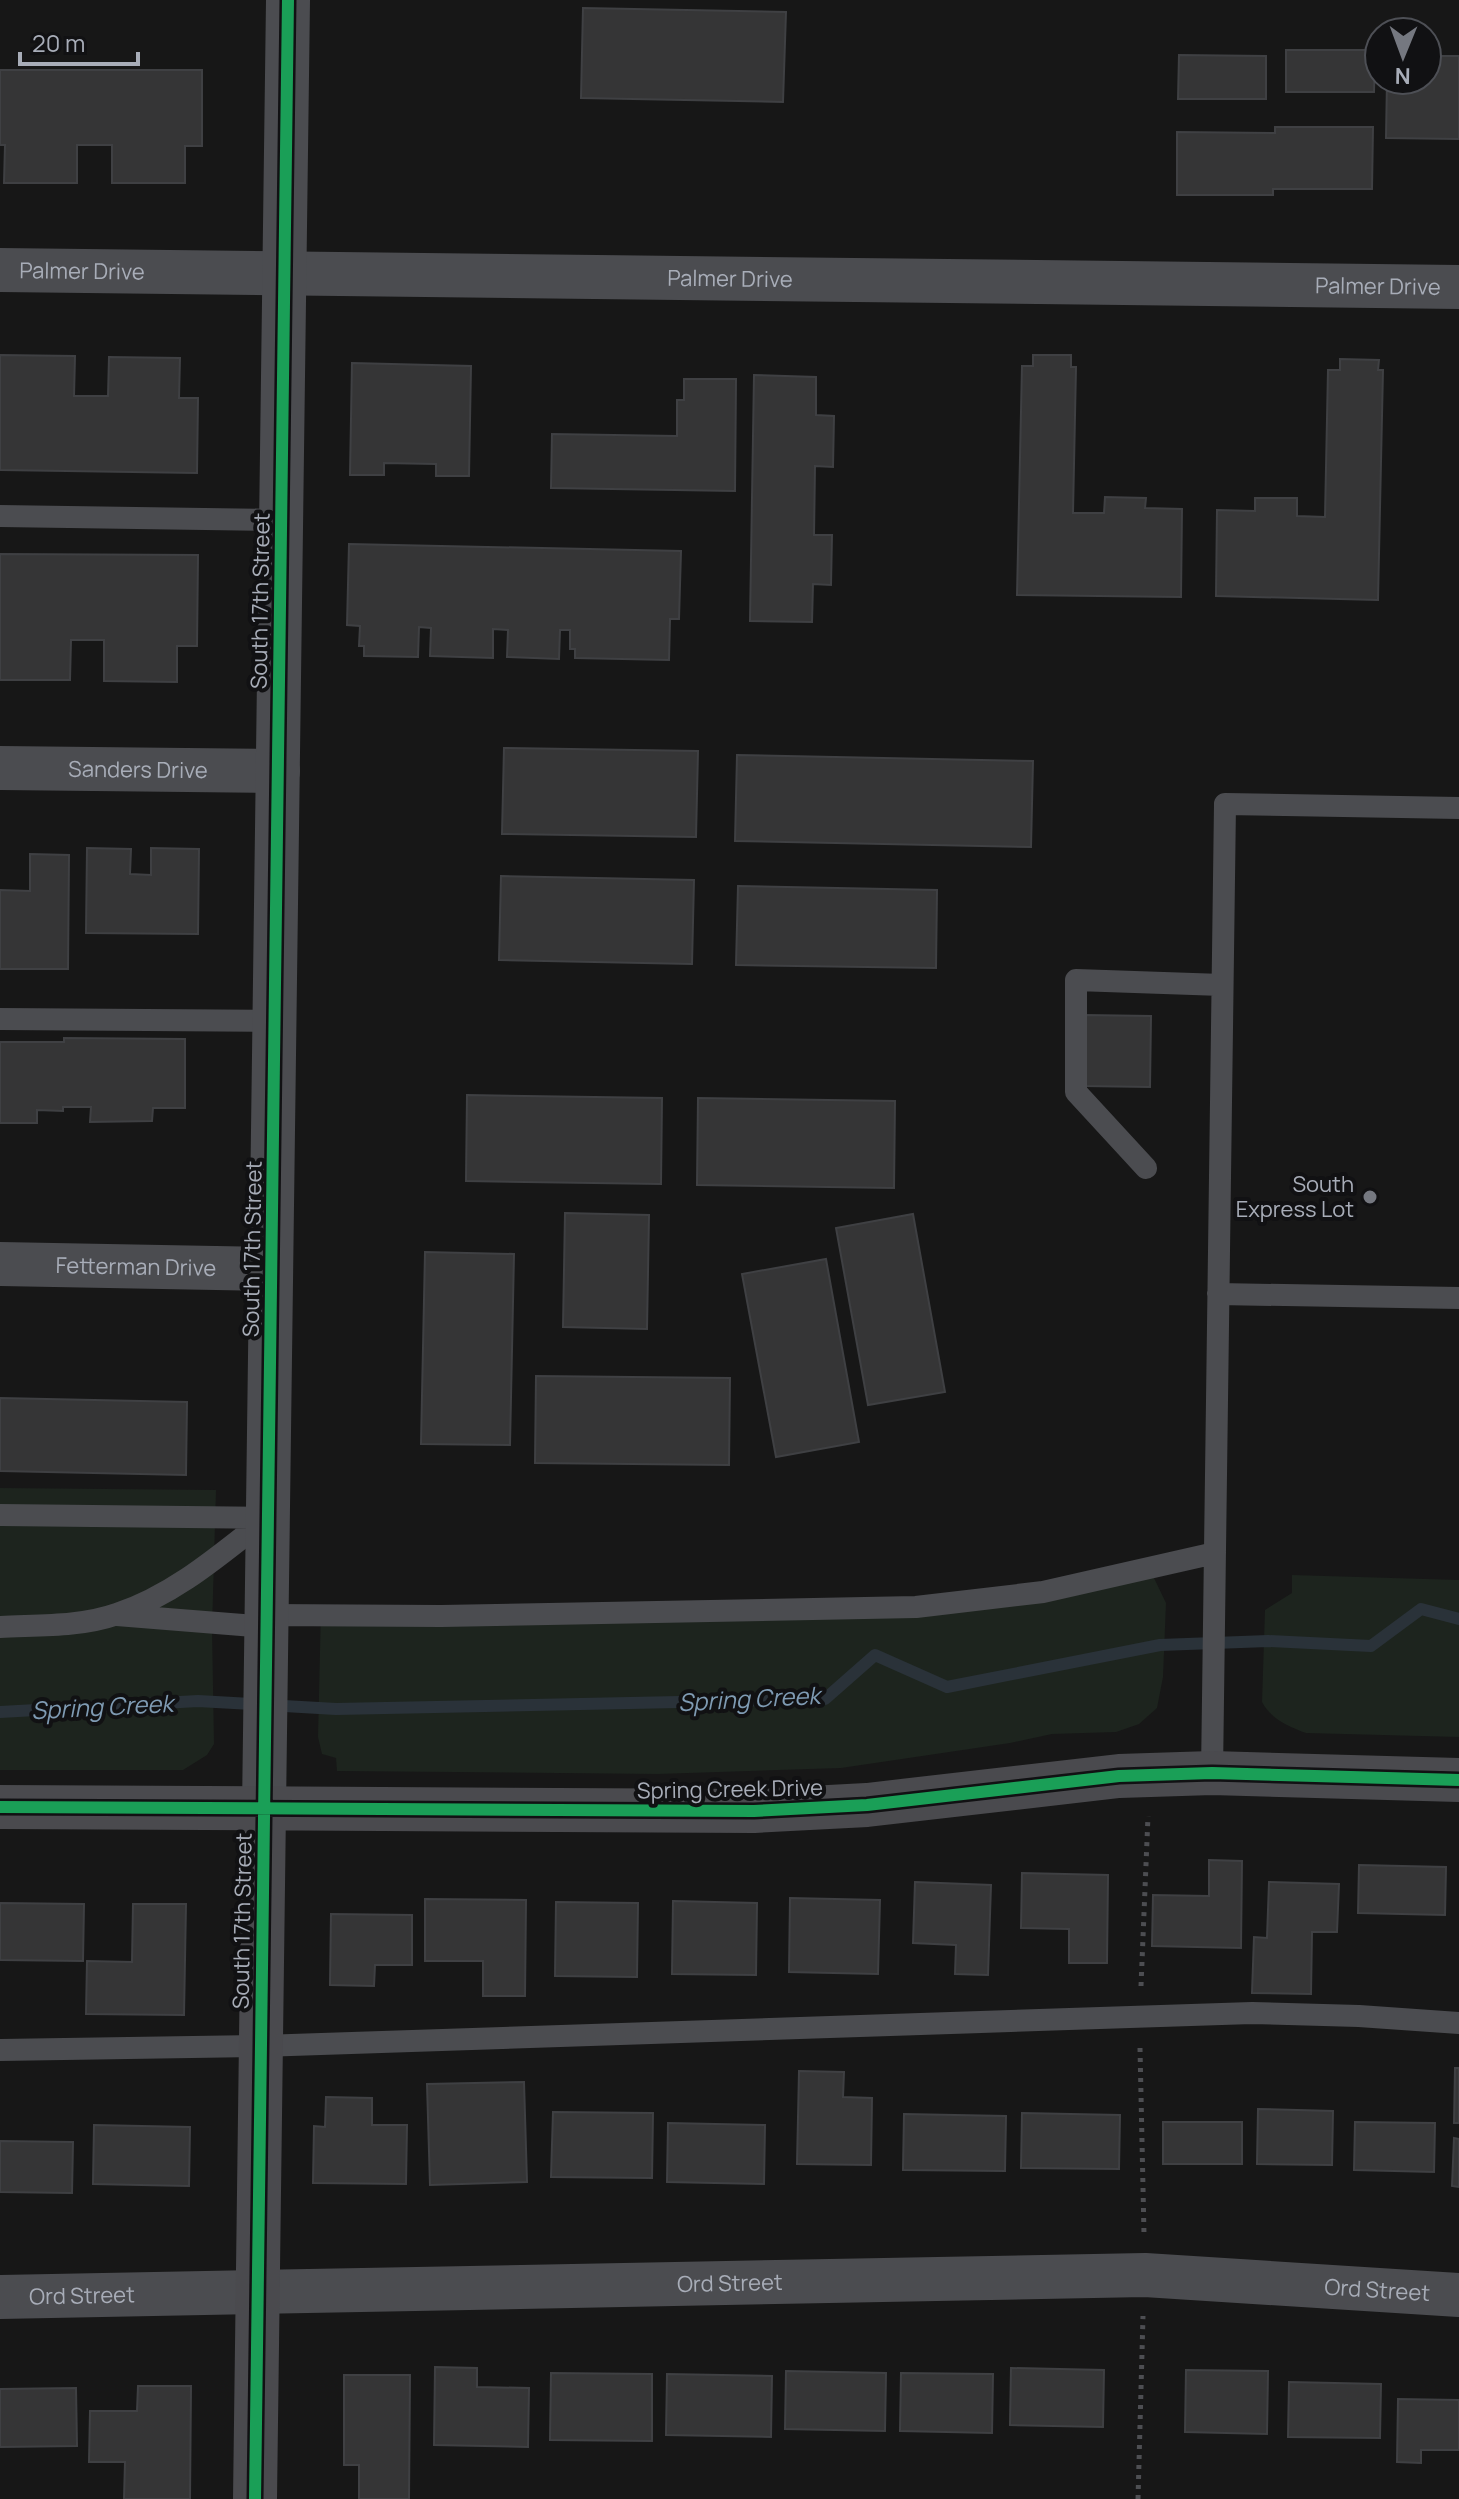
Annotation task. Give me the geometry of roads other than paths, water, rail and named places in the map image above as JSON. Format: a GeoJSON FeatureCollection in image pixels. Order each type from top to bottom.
{"type":"FeatureCollection","features":[{"type":"Feature","properties":{"kind":"street","name":"South 17th Street"},"geometry":{"type":"LineString","coordinates":[[255,2499],[288,0]]}},
{"type":"Feature","properties":{"kind":"street","name":"Palmer Drive"},"geometry":{"type":"LineString","coordinates":[[0,270],[1459,287]]}},
{"type":"Feature","properties":{"kind":"street","name":"Sanders Drive"},"geometry":{"type":"LineString","coordinates":[[0,768],[278,771]]}},
{"type":"Feature","properties":{"kind":"street","name":"Fetterman Drive"},"geometry":{"type":"LineString","coordinates":[[0,1264],[271,1269]]}},
{"type":"Feature","properties":{"kind":"street","name":"Spring Creek Drive"},"geometry":{"type":"LineString","coordinates":[[0,1807],[754,1811],[867,1805],[1119,1776],[1212,1773],[1459,1780]]}},
{"type":"Feature","properties":{"kind":"street","name":"Ord Street"},"geometry":{"type":"LineString","coordinates":[[0,2297],[1145,2275],[1459,2295]]}},
{"type":"Feature","properties":{"kind":"lane"},"geometry":{"type":"LineString","coordinates":[[0,516],[281,520]]}},
{"type":"Feature","properties":{"kind":"lane"},"geometry":{"type":"LineString","coordinates":[[1212,1773],[1225,804],[1459,808]]}},
{"type":"Feature","properties":{"kind":"lane"},"geometry":{"type":"LineString","coordinates":[[1146,1168],[1076,1092],[1076,980],[1222,985]]}},
{"type":"Feature","properties":{"kind":"lane"},"geometry":{"type":"LineString","coordinates":[[0,1019],[274,1021]]}},
{"type":"Feature","properties":{"kind":"lane"},"geometry":{"type":"LineString","coordinates":[[1218,1294],[1459,1298]]}},
{"type":"Feature","properties":{"kind":"lane"},"geometry":{"type":"LineString","coordinates":[[0,1515],[268,1518]]}},
{"type":"Feature","properties":{"kind":"lane"},"geometry":{"type":"LineString","coordinates":[[0,1627],[76,1622],[116,1615],[177,1587],[268,1518]]}},
{"type":"Feature","properties":{"kind":"lane"},"geometry":{"type":"LineString","coordinates":[[116,1615],[266,1635],[441,1616],[916,1607],[1043,1592],[1215,1553]]}},
{"type":"Feature","properties":{"kind":"lane"},"geometry":{"type":"LineString","coordinates":[[0,2050],[261,2046],[1252,2013],[1459,2023]]}},
{"type":"Feature","properties":{"kind":"waterway","name":"Spring Creek"},"geometry":{"type":"LineString","coordinates":[[0,1712],[198,1701],[336,1709],[825,1699],[875,1655],[947,1687],[1160,1645],[1268,1641],[1371,1646],[1421,1609],[1459,1619]]}},
{"type":"Feature","properties":{"kind":"place","name":"South Express Lot"},"geometry":{"type":"Point","coordinates":[1370,1197]}}]}
